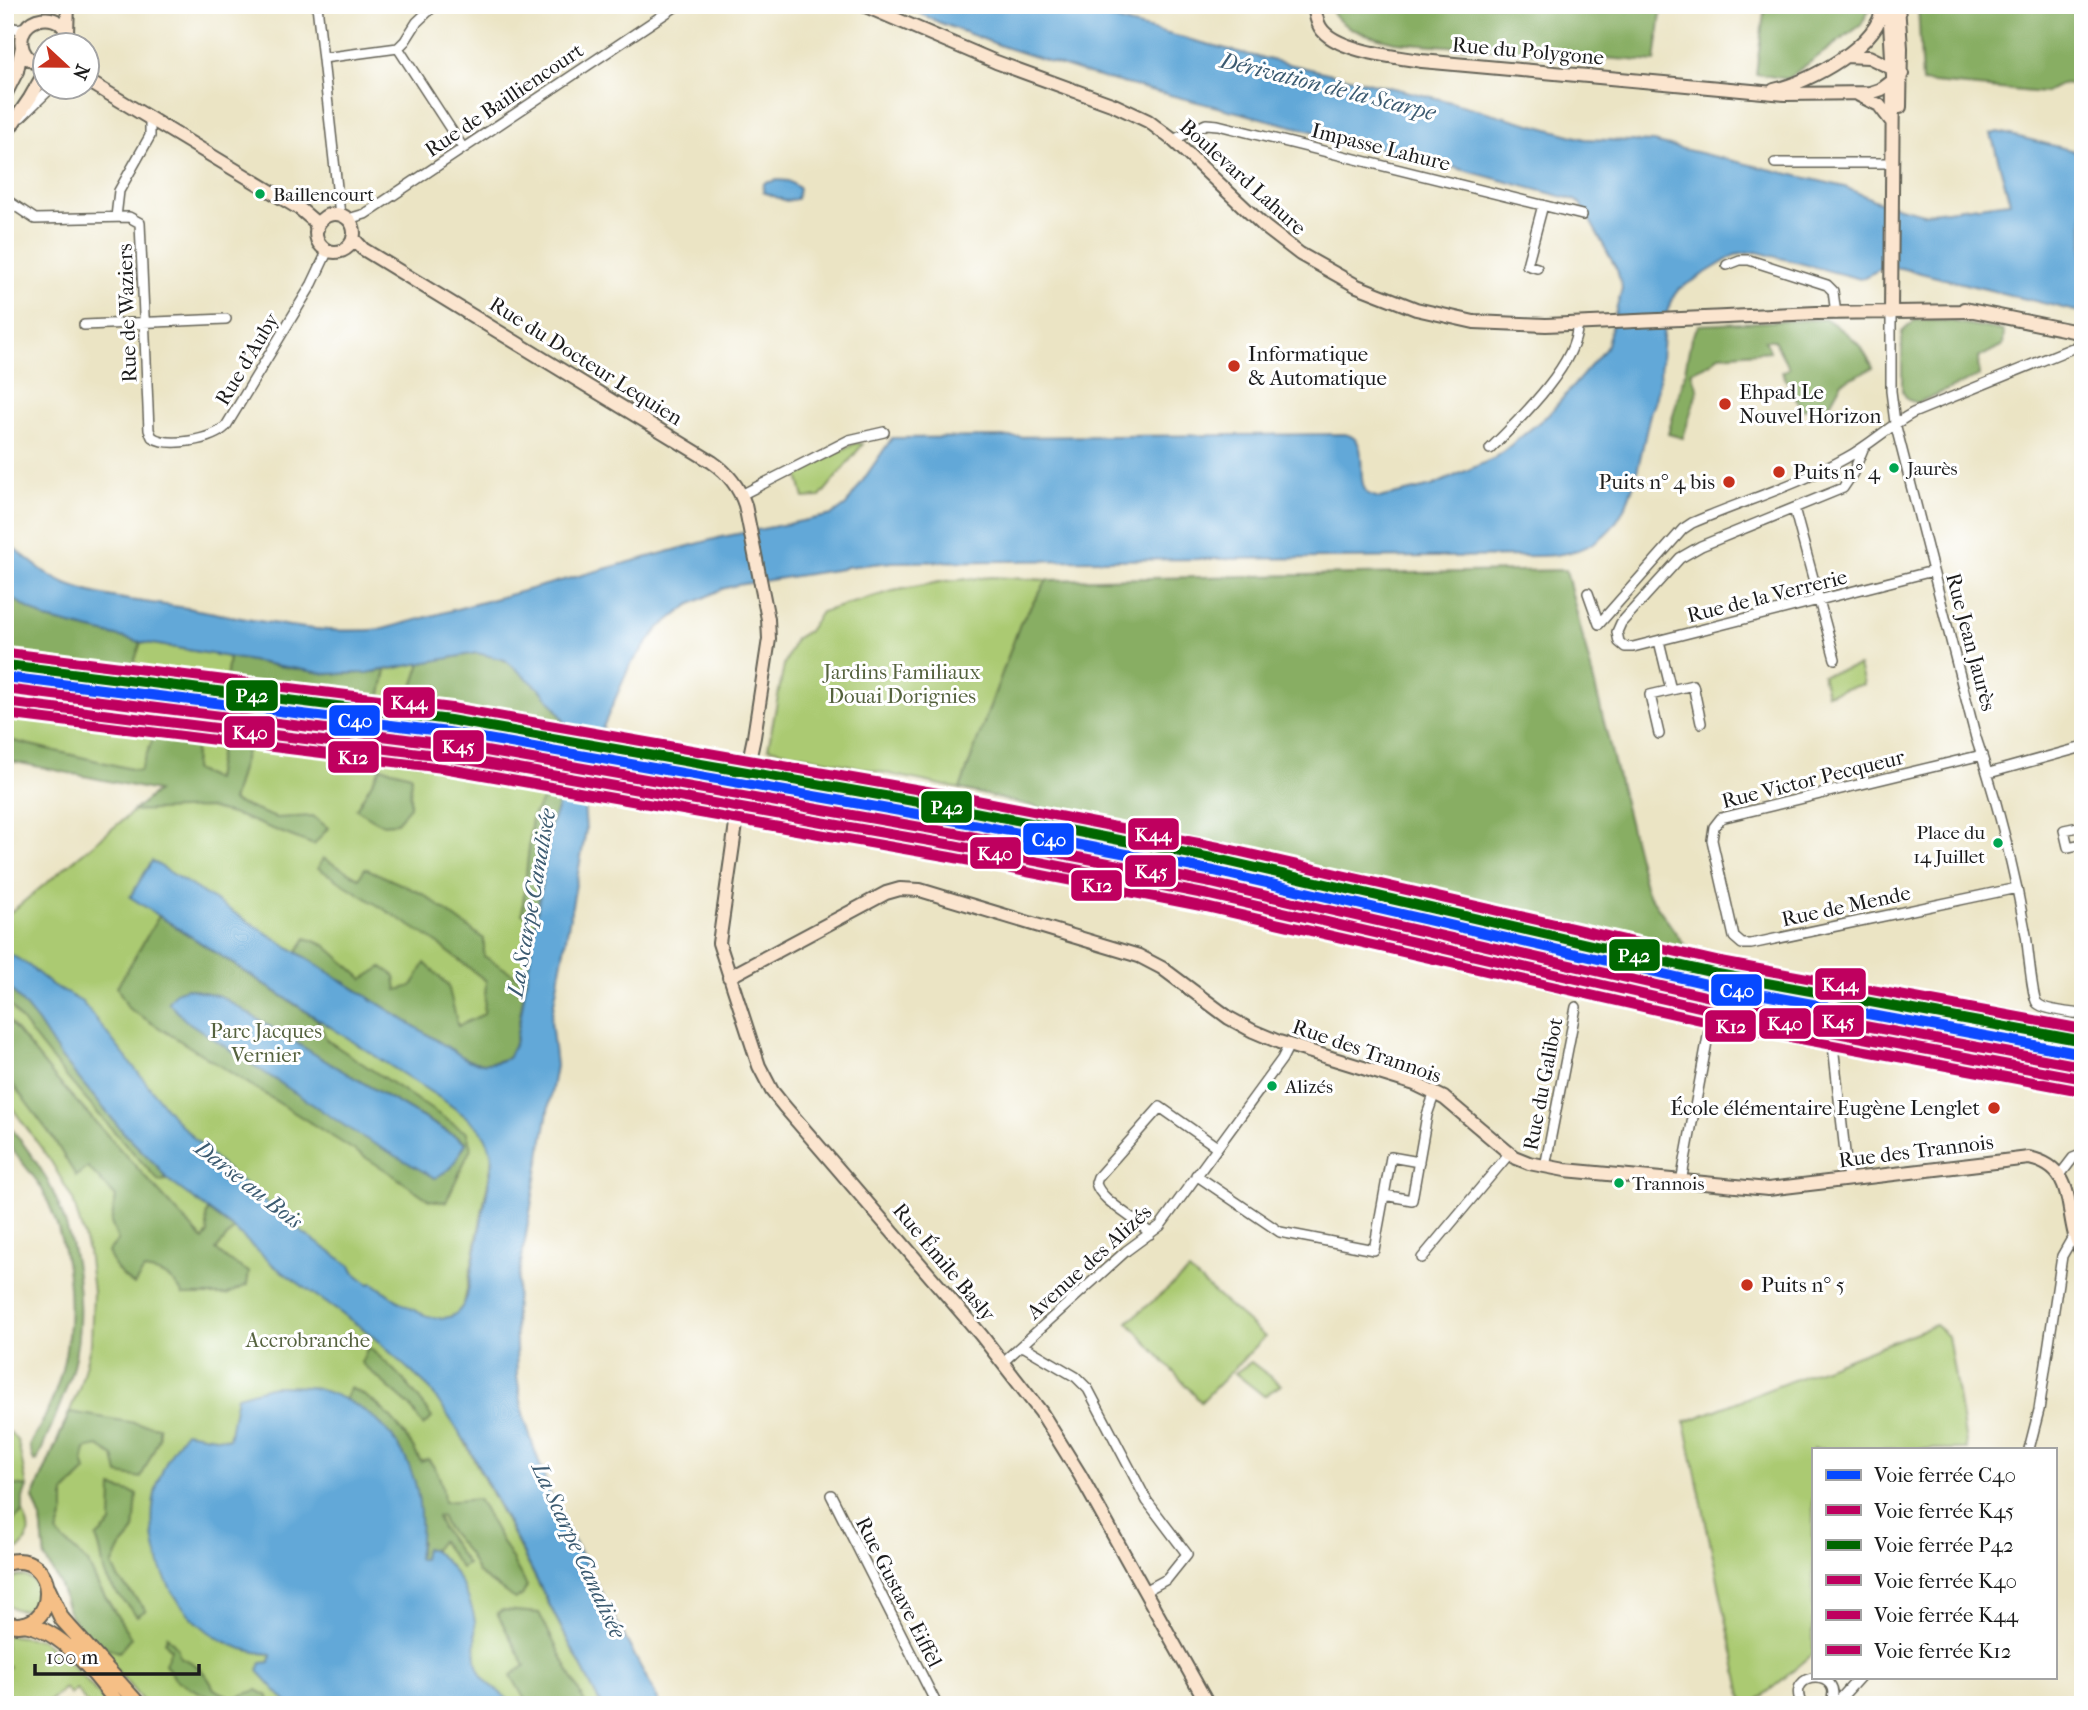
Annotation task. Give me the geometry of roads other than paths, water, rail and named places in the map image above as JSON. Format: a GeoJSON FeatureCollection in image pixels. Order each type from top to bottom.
{"type":"FeatureCollection","features":[{"type":"Feature","properties":{"kind":"main road"},"geometry":{"type":"LineString","coordinates":[[8,1561],[25,1563],[36,1568],[44,1577],[62,1619],[139,1705]]}},
{"type":"Feature","properties":{"kind":"main road"},"geometry":{"type":"LineString","coordinates":[[12,1624],[35,1619],[43,1611],[48,1589]]}},
{"type":"Feature","properties":{"kind":"main road"},"geometry":{"type":"LineString","coordinates":[[12,1624],[38,1627],[54,1636],[84,1664],[119,1705]]}},
{"type":"Feature","properties":{"kind":"street"},"geometry":{"type":"LineString","coordinates":[[5,95],[17,71],[22,36],[42,5]]}},
{"type":"Feature","properties":{"kind":"street"},"geometry":{"type":"LineString","coordinates":[[68,5],[68,32]]}},
{"type":"Feature","properties":{"kind":"street"},"geometry":{"type":"LineString","coordinates":[[317,5],[338,217]]}},
{"type":"Feature","properties":{"kind":"street"},"geometry":{"type":"LineString","coordinates":[[323,58],[398,48],[417,22],[435,5]]}},
{"type":"Feature","properties":{"kind":"street","name":"Rue de Bailliencourt"},"geometry":{"type":"LineString","coordinates":[[338,217],[365,214],[678,5]]}},
{"type":"Feature","properties":{"kind":"street","name":"Boulevard Lahure"},"geometry":{"type":"LineString","coordinates":[[863,5],[996,62],[1125,109],[1148,121],[1173,140],[1283,242],[1318,265],[1372,293],[1416,309],[1474,322],[1546,326],[1945,305],[2083,336]]}},
{"type":"Feature","properties":{"kind":"street","name":"Rue du Polygone"},"geometry":{"type":"LineString","coordinates":[[1314,5],[1320,27],[1328,36],[1350,46],[1431,62],[1792,94],[1856,94],[1879,90],[1896,74]]}},
{"type":"Feature","properties":{"kind":"street","name":"Rue du Polygone"},"geometry":{"type":"LineString","coordinates":[[1763,91],[1801,81],[1844,56],[1876,29],[1881,18],[1882,5]]}},
{"type":"Feature","properties":{"kind":"street"},"geometry":{"type":"LineString","coordinates":[[1889,5],[1896,74],[1898,146],[1893,193]]}},
{"type":"Feature","properties":{"kind":"street"},"geometry":{"type":"LineString","coordinates":[[1893,193],[1892,122],[1898,5]]}},
{"type":"Feature","properties":{"kind":"street"},"geometry":{"type":"LineString","coordinates":[[5,25],[17,29],[43,18],[54,19],[61,23],[65,32]]}},
{"type":"Feature","properties":{"kind":"street"},"geometry":{"type":"LineString","coordinates":[[22,47],[32,61]]}},
{"type":"Feature","properties":{"kind":"street"},"geometry":{"type":"LineString","coordinates":[[398,48],[463,148]]}},
{"type":"Feature","properties":{"kind":"street"},"geometry":{"type":"LineString","coordinates":[[1844,56],[1869,57],[1896,74]]}},
{"type":"Feature","properties":{"kind":"street"},"geometry":{"type":"LineString","coordinates":[[102,80],[183,131],[217,158]]}},
{"type":"Feature","properties":{"kind":"street"},"geometry":{"type":"LineString","coordinates":[[102,90],[300,209],[310,217],[317,229],[319,243],[328,250],[343,250],[354,238],[353,226],[338,217],[300,209]]}},
{"type":"Feature","properties":{"kind":"street"},"geometry":{"type":"LineString","coordinates":[[5,135],[32,92]]}},
{"type":"Feature","properties":{"kind":"street"},"geometry":{"type":"LineString","coordinates":[[1856,94],[1879,106],[1892,122]]}},
{"type":"Feature","properties":{"kind":"street"},"geometry":{"type":"LineString","coordinates":[[15,122],[36,102]]}},
{"type":"Feature","properties":{"kind":"street","name":"Rue de Waziers"},"geometry":{"type":"LineString","coordinates":[[150,119],[148,140],[121,185],[116,201],[116,217],[132,217],[141,226],[149,430],[152,437],[163,441]]}},
{"type":"Feature","properties":{"kind":"street","name":"Impasse Lahure"},"geometry":{"type":"LineString","coordinates":[[1173,140],[1206,124],[1218,125],[1582,215]]}},
{"type":"Feature","properties":{"kind":"street"},"geometry":{"type":"LineString","coordinates":[[1774,163],[1891,163]]}},
{"type":"Feature","properties":{"kind":"street","name":"Rue Jean Jaurès"},"geometry":{"type":"LineString","coordinates":[[1893,193],[1891,391],[1895,423],[1989,773],[2017,888],[2034,996],[2037,1004],[2044,1007],[2083,1014]]}},
{"type":"Feature","properties":{"kind":"street"},"geometry":{"type":"LineString","coordinates":[[5,199],[36,219],[116,217]]}},
{"type":"Feature","properties":{"kind":"street"},"geometry":{"type":"LineString","coordinates":[[1537,268],[1527,265],[1543,205]]}},
{"type":"Feature","properties":{"kind":"street"},"geometry":{"type":"LineString","coordinates":[[317,229],[321,221],[338,217]]}},
{"type":"Feature","properties":{"kind":"street","name":"Rue du Docteur Lequien"},"geometry":{"type":"LineString","coordinates":[[354,238],[363,249],[712,462],[727,475],[741,495],[768,619],[769,648],[735,830]]}},
{"type":"Feature","properties":{"kind":"street","name":"Rue d'Auby"},"geometry":{"type":"LineString","coordinates":[[163,441],[206,439],[226,426],[312,284],[328,250]]}},
{"type":"Feature","properties":{"kind":"street","name":"Rue du Docteur Lequien"},"geometry":{"type":"LineString","coordinates":[[343,250],[377,257]]}},
{"type":"Feature","properties":{"kind":"street"},"geometry":{"type":"LineString","coordinates":[[1727,265],[1735,261],[1749,260],[1823,283],[1833,291],[1836,311]]}},
{"type":"Feature","properties":{"kind":"street"},"geometry":{"type":"LineString","coordinates":[[84,325],[226,319]]}},
{"type":"Feature","properties":{"kind":"street"},"geometry":{"type":"LineString","coordinates":[[1490,449],[1541,396],[1567,358],[1578,336],[1577,324]]}},
{"type":"Feature","properties":{"kind":"street"},"geometry":{"type":"LineString","coordinates":[[1588,593],[1599,624],[1687,526],[1828,467],[1863,449],[1895,423],[1920,410],[2075,347],[2083,336]]}},
{"type":"Feature","properties":{"kind":"street"},"geometry":{"type":"LineString","coordinates":[[741,495],[849,440],[884,432]]}},
{"type":"Feature","properties":{"kind":"street"},"geometry":{"type":"LineString","coordinates":[[1835,659],[1794,508],[1843,488],[1863,449]]}},
{"type":"Feature","properties":{"kind":"street","name":"Rue de la Verrerie"},"geometry":{"type":"LineString","coordinates":[[1794,508],[1680,558],[1625,619],[1617,635],[1619,642],[1628,648],[1659,641],[1933,571]]}},
{"type":"Feature","properties":{"kind":"street"},"geometry":{"type":"LineString","coordinates":[[1659,641],[1671,690]]}},
{"type":"Feature","properties":{"kind":"street"},"geometry":{"type":"LineString","coordinates":[[1659,734],[1650,695],[1693,685],[1702,723]]}},
{"type":"Feature","properties":{"kind":"street"},"geometry":{"type":"LineString","coordinates":[[1989,773],[2083,747]]}},
{"type":"Feature","properties":{"kind":"street","name":"Rue Victor Pecqueur"},"geometry":{"type":"LineString","coordinates":[[1722,886],[1712,835],[1721,818],[1982,755]]}},
{"type":"Feature","properties":{"kind":"street"},"geometry":{"type":"LineString","coordinates":[[2083,826],[2064,830],[2068,847],[2083,844]]}},
{"type":"Feature","properties":{"kind":"street","name":"Rue Émile Basly"},"geometry":{"type":"LineString","coordinates":[[735,830],[719,937],[720,953],[759,1066],[772,1091],[1003,1362],[1066,1451],[1208,1705]]}},
{"type":"Feature","properties":{"kind":"street","name":"Rue de Mende"},"geometry":{"type":"LineString","coordinates":[[1722,886],[1734,937],[1747,944],[2017,888]]}},
{"type":"Feature","properties":{"kind":"street","name":"Rue des Trannois"},"geometry":{"type":"LineString","coordinates":[[729,977],[886,893],[912,889],[1139,956],[1162,968],[1229,1018],[1263,1035],[1435,1092],[1510,1154],[1545,1167],[1768,1189],[2024,1157],[2046,1163],[2060,1175]]}},
{"type":"Feature","properties":{"kind":"street","name":"Rue du Galibot"},"geometry":{"type":"LineString","coordinates":[[1545,1167],[1576,1007]]}},
{"type":"Feature","properties":{"kind":"street"},"geometry":{"type":"LineString","coordinates":[[1681,1181],[1709,1031]]}},
{"type":"Feature","properties":{"kind":"street"},"geometry":{"type":"LineString","coordinates":[[1832,1036],[1848,1179]]}},
{"type":"Feature","properties":{"kind":"street","name":"Avenue des Alizés"},"geometry":{"type":"LineString","coordinates":[[1003,1362],[1126,1251],[1160,1226],[1282,1059],[1289,1045]]}},
{"type":"Feature","properties":{"kind":"street"},"geometry":{"type":"LineString","coordinates":[[1384,1195],[1412,1200],[1427,1115],[1435,1092]]}},
{"type":"Feature","properties":{"kind":"street"},"geometry":{"type":"LineString","coordinates":[[1150,1234],[1138,1220],[1100,1192],[1096,1180],[1160,1107],[1217,1147]]}},
{"type":"Feature","properties":{"kind":"street"},"geometry":{"type":"LineString","coordinates":[[1422,1258],[1510,1154]]}},
{"type":"Feature","properties":{"kind":"street"},"geometry":{"type":"LineString","coordinates":[[2083,1154],[2073,1158],[2060,1175],[2067,1194],[2074,1235],[2083,1254]]}},
{"type":"Feature","properties":{"kind":"street"},"geometry":{"type":"LineString","coordinates":[[1196,1175],[1275,1230],[1374,1250],[1391,1157],[1419,1162]]}},
{"type":"Feature","properties":{"kind":"street"},"geometry":{"type":"LineString","coordinates":[[2029,1448],[2039,1410],[2063,1256],[2074,1235]]}},
{"type":"Feature","properties":{"kind":"street"},"geometry":{"type":"LineString","coordinates":[[1023,1346],[1072,1374],[1084,1384],[1096,1401],[1147,1501],[1187,1554],[1167,1579],[1145,1591]]}},
{"type":"Feature","properties":{"kind":"street","name":"Rue Gustave Eiffel"},"geometry":{"type":"LineString","coordinates":[[831,1495],[937,1705]]}},
{"type":"Feature","properties":{"kind":"street"},"geometry":{"type":"LineString","coordinates":[[1802,1705],[1798,1695],[1801,1685],[1812,1678]]}},
{"type":"Feature","properties":{"kind":"street"},"geometry":{"type":"LineString","coordinates":[[1820,1678],[1831,1687],[1833,1694],[1830,1703]]}},
{"type":"Feature","properties":{"kind":"street"},"geometry":{"type":"LineString","coordinates":[[1830,1703],[1841,1698],[1859,1678]]}},
{"type":"Feature","properties":{"kind":"water","name":"Dérivation de la Scarpe"},"geometry":{"type":"Polygon","coordinates":[[[902,5],[1068,5],[1129,24],[1436,98],[1585,139],[1653,142],[1845,187],[1876,201],[1923,213],[2010,202],[1991,134],[1999,132],[2083,153],[2083,313],[1900,268],[1883,268],[1860,279],[1757,252],[1735,255],[1679,289],[1673,297],[1666,318],[1654,406],[1633,487],[1624,509],[1611,528],[1594,542],[1571,552],[1541,556],[892,562],[846,567],[722,589],[689,605],[659,628],[629,667],[594,748],[584,803],[586,830],[551,1020],[556,1066],[518,1280],[515,1315],[517,1376],[523,1413],[554,1504],[661,1705],[601,1705],[467,1444],[430,1389],[369,1333],[274,1266],[234,1229],[168,1180],[125,1134],[60,1056],[38,1022],[5,982],[5,951],[28,965],[52,985],[82,1002],[175,1119],[220,1164],[303,1233],[351,1266],[354,1272],[369,1284],[373,1283],[409,1308],[437,1318],[449,1317],[459,1310],[467,1296],[493,1161],[483,1133],[471,1120],[446,1102],[130,897],[152,861],[468,1060],[488,1063],[508,1058],[515,1044],[520,1020],[551,824],[563,795],[571,742],[564,721],[541,690],[505,660],[477,653],[367,673],[327,674],[141,642],[46,619],[5,594],[5,541],[58,580],[95,593],[309,628],[358,631],[383,629],[722,537],[832,515],[846,505],[892,438],[1345,434],[1353,438],[1361,451],[1362,478],[1368,494],[1379,498],[1432,486],[1495,458],[1549,414],[1606,348],[1622,288],[1617,270],[1581,204],[1575,200],[1091,75],[1004,47],[902,5]]]}},
{"type":"Feature","properties":{"kind":"water"},"geometry":{"type":"Polygon","coordinates":[[[788,181],[799,188],[797,199],[786,201],[763,192],[764,183],[788,181]]]}},
{"type":"Feature","properties":{"kind":"water"},"geometry":{"type":"Polygon","coordinates":[[[186,988],[220,996],[466,1143],[451,1168],[435,1178],[357,1134],[185,1020],[168,1002],[176,992],[186,988]]]}},
{"type":"Feature","properties":{"kind":"water"},"geometry":{"type":"Polygon","coordinates":[[[273,1386],[311,1388],[346,1400],[368,1413],[399,1447],[409,1466],[420,1511],[418,1559],[423,1559],[425,1548],[451,1567],[473,1611],[477,1665],[480,1672],[483,1678],[513,1705],[289,1705],[258,1671],[261,1663],[270,1662],[271,1654],[244,1649],[219,1638],[197,1622],[180,1602],[166,1579],[152,1526],[154,1499],[162,1472],[185,1432],[229,1439],[237,1396],[273,1386]]]}},
{"type":"Feature","properties":{"kind":"railway"},"geometry":{"type":"LineString","coordinates":[[5,690],[449,750],[854,821],[1147,879],[1673,994],[2083,1069]]}},
{"type":"Feature","properties":{"kind":"rail line","name":"K44"},"geometry":{"type":"LineString","coordinates":[[8,653],[452,708],[961,797],[1219,847],[1721,962],[2083,1029]]}},
{"type":"Feature","properties":{"kind":"rail line","name":"P42"},"geometry":{"type":"LineString","coordinates":[[7,665],[450,720],[959,809],[1217,859],[1718,974],[2083,1041]]}},
{"type":"Feature","properties":{"kind":"rail line","name":"C40"},"geometry":{"type":"LineString","coordinates":[[5,677],[448,732],[957,821],[1214,871],[1716,986],[2083,1054]]}},
{"type":"Feature","properties":{"kind":"rail line","name":"K45"},"geometry":{"type":"LineString","coordinates":[[5,689],[446,744],[955,833],[1211,883],[1714,998],[2081,1066]]}},
{"type":"Feature","properties":{"kind":"rail line","name":"K40"},"geometry":{"type":"LineString","coordinates":[[5,702],[444,756],[953,845],[1209,895],[1712,1010],[2079,1078]]}},
{"type":"Feature","properties":{"kind":"rail line","name":"K12"},"geometry":{"type":"LineString","coordinates":[[5,714],[443,768],[950,857],[1206,907],[1709,1022],[2076,1090]]}},
{"type":"Feature","properties":{"kind":"place","name":"Baillencourt"},"geometry":{"type":"Point","coordinates":[260,194]}},
{"type":"Feature","properties":{"kind":"place","name":"Informatique & Automatique"},"geometry":{"type":"Point","coordinates":[1234,366]}},
{"type":"Feature","properties":{"kind":"place","name":"Ehpad Le Nouvel Horizon"},"geometry":{"type":"Point","coordinates":[1725,404]}},
{"type":"Feature","properties":{"kind":"place","name":"Jaurès"},"geometry":{"type":"Point","coordinates":[1894,468]}},
{"type":"Feature","properties":{"kind":"place","name":"Puits n° 4"},"geometry":{"type":"Point","coordinates":[1779,472]}},
{"type":"Feature","properties":{"kind":"place","name":"Puits n° 4 bis"},"geometry":{"type":"Point","coordinates":[1729,482]}},
{"type":"Feature","properties":{"kind":"place","name":"Place du 14 Juillet"},"geometry":{"type":"Point","coordinates":[1998,843]}},
{"type":"Feature","properties":{"kind":"place","name":"Alizés"},"geometry":{"type":"Point","coordinates":[1272,1086]}},
{"type":"Feature","properties":{"kind":"place","name":"École élémentaire Eugène Lenglet"},"geometry":{"type":"Point","coordinates":[1994,1108]}},
{"type":"Feature","properties":{"kind":"place","name":"Trannois"},"geometry":{"type":"Point","coordinates":[1619,1183]}},
{"type":"Feature","properties":{"kind":"place","name":"Puits n° 5"},"geometry":{"type":"Point","coordinates":[1747,1285]}},
{"type":"Feature","properties":{"kind":"park label","name":"Jardins Familiaux Douai Dorignies"},"geometry":{"type":"Point","coordinates":[902,684]}},
{"type":"Feature","properties":{"kind":"park label","name":"Parc Jacques Vernier"},"geometry":{"type":"Point","coordinates":[266,1043]}},
{"type":"Feature","properties":{"kind":"park label","name":"Accrobranche"},"geometry":{"type":"Point","coordinates":[308,1340]}},
{"type":"Feature","properties":{"kind":"water label","name":"La Scarpe Canalisée"},"geometry":{"type":"Point","coordinates":[531,903]}},
{"type":"Feature","properties":{"kind":"water label","name":"Darse au Bois"},"geometry":{"type":"Point","coordinates":[249,1184]}},
{"type":"Feature","properties":{"kind":"water label","name":"La Scarpe Canalisée"},"geometry":{"type":"Point","coordinates":[579,1550]}}]}
